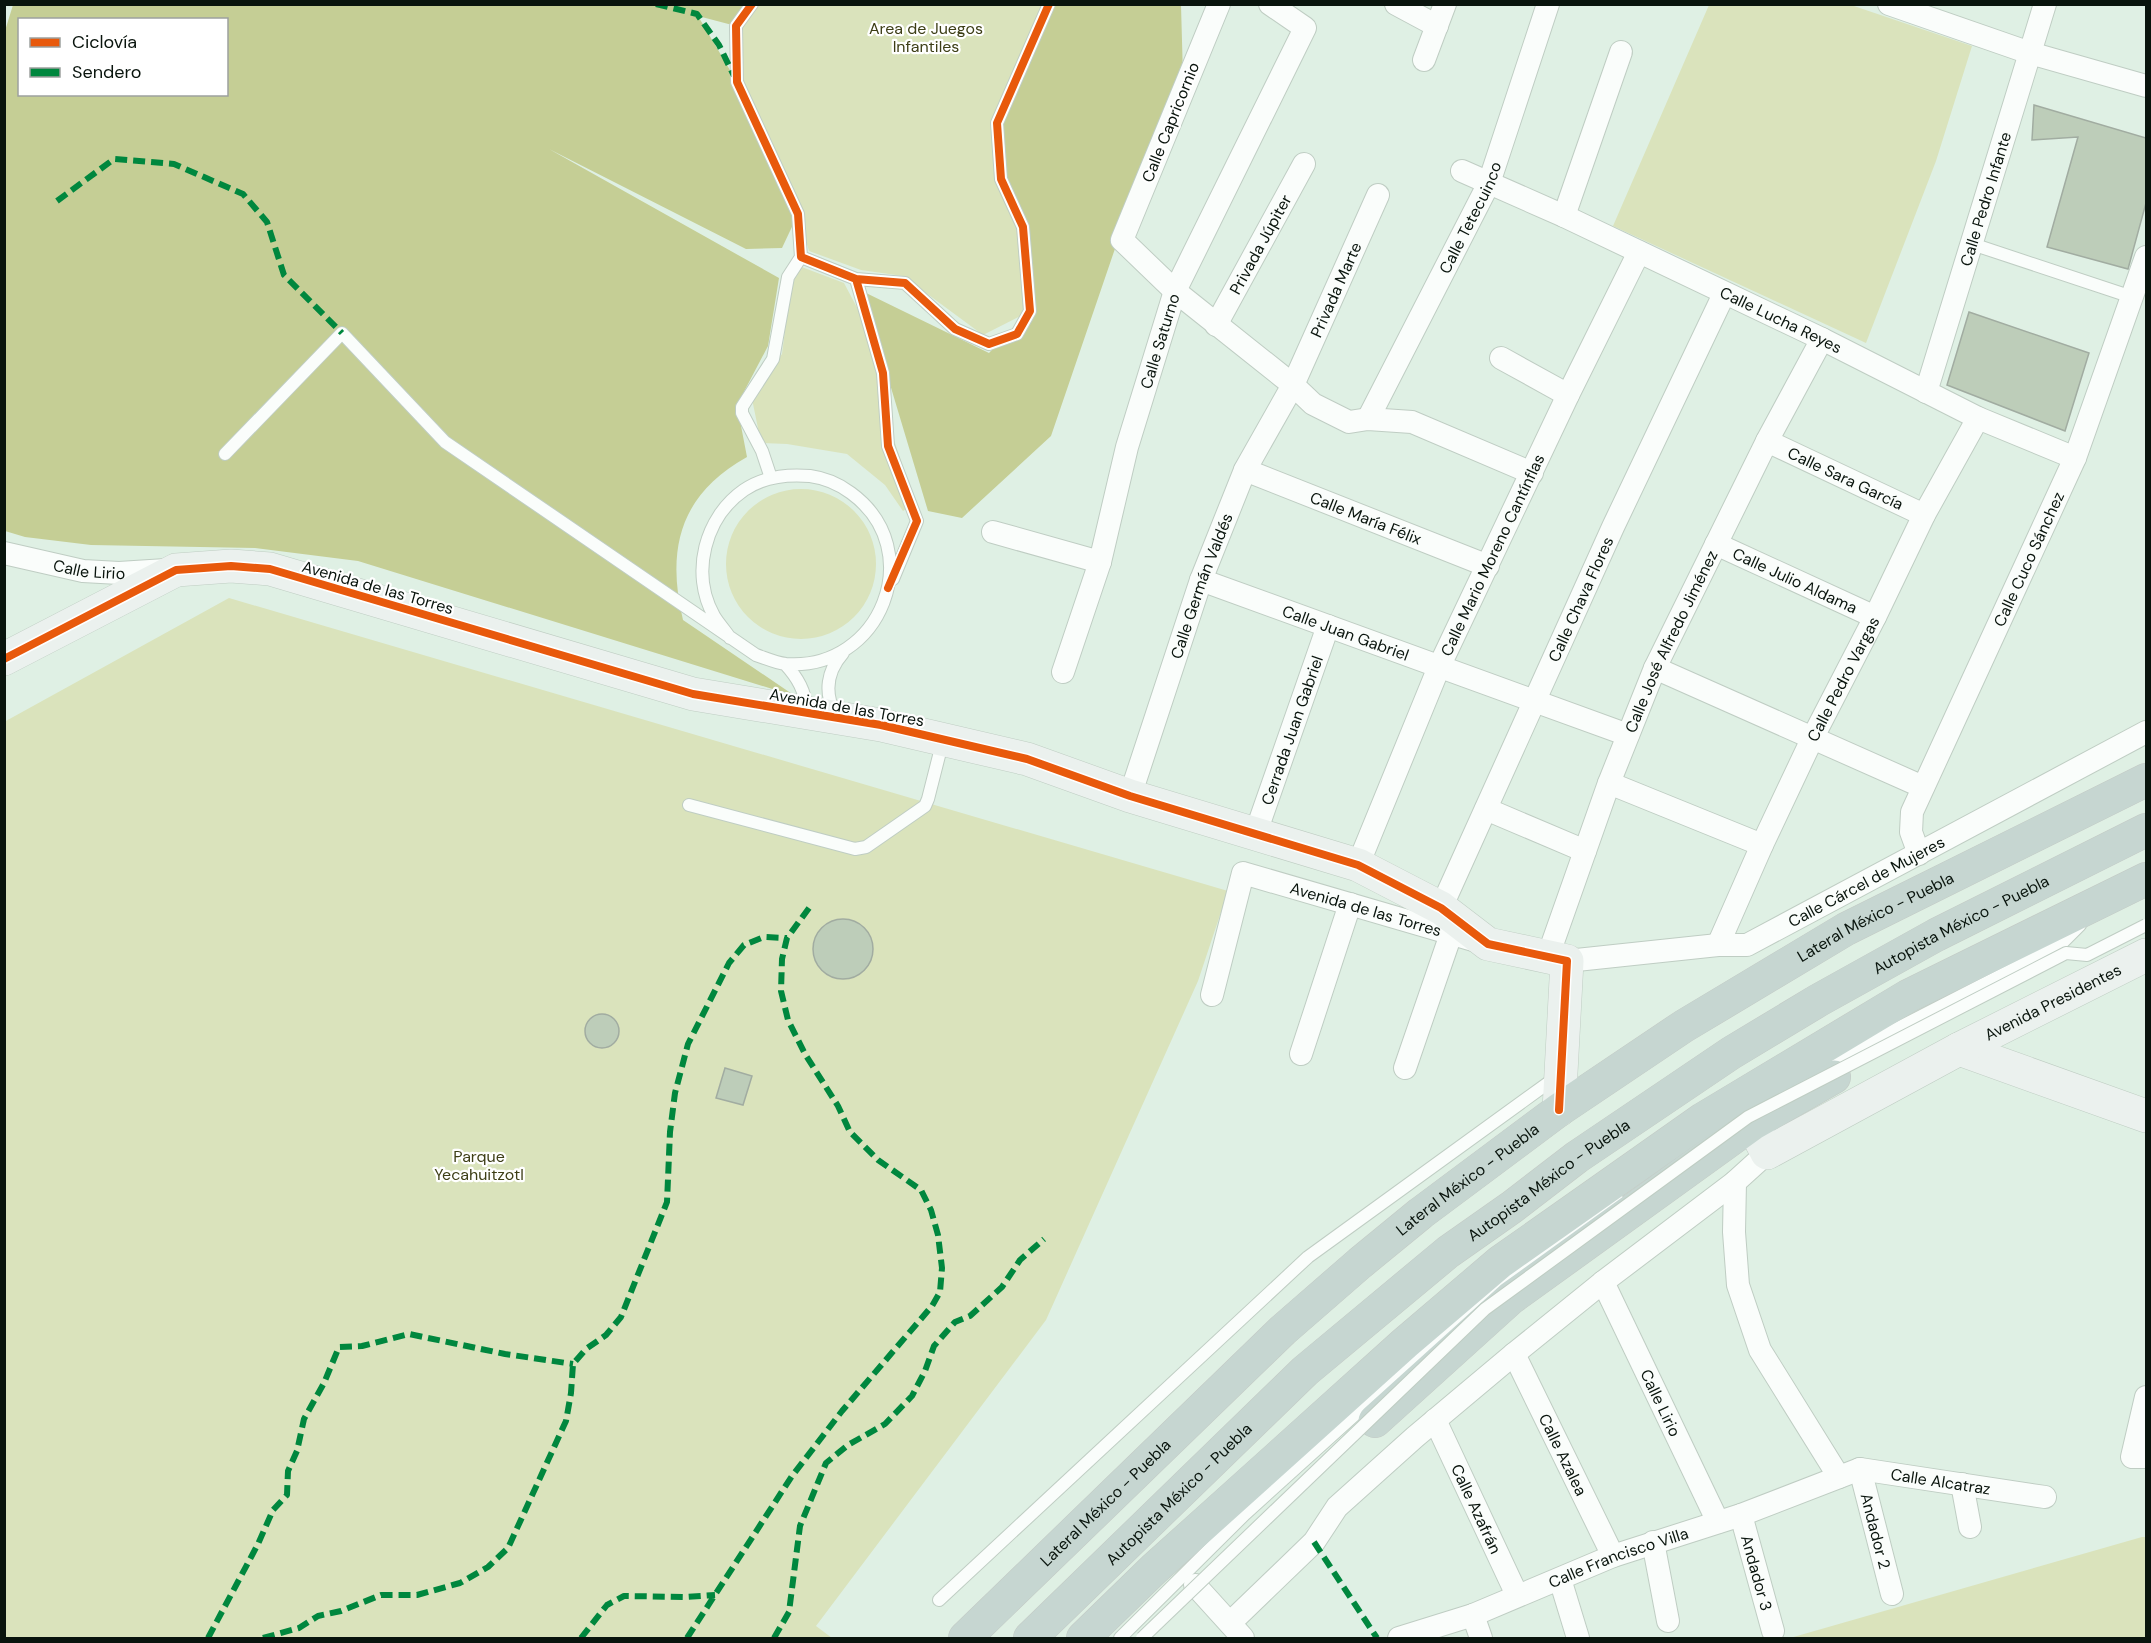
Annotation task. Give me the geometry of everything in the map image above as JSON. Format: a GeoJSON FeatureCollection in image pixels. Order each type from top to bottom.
{"type":"FeatureCollection","features":[{"type":"Feature","properties":{"kind":"highway","name":"Lateral México - Puebla"},"geometry":{"type":"LineString","coordinates":[[965,1638],[1283,1330],[1421,1213],[1566,1080],[1684,1026],[1846,929],[2146,780]]}},
{"type":"Feature","properties":{"kind":"highway","name":"Autopista México - Puebla"},"geometry":{"type":"LineString","coordinates":[[1030,1638],[1305,1371],[1448,1252],[1577,1157],[1722,1059],[1810,1005],[1936,935],[2146,830]]}},
{"type":"Feature","properties":{"kind":"highway"},"geometry":{"type":"LineString","coordinates":[[1083,1638],[1154,1569],[1370,1374],[1500,1262],[1703,1119],[1898,1002],[2146,879]]}},
{"type":"Feature","properties":{"kind":"highway"},"geometry":{"type":"LineString","coordinates":[[1141,1638],[1195,1585],[1511,1298],[1752,1124],[1882,1050],[2146,919]]}},
{"type":"Feature","properties":{"kind":"street","name":"Calle Capricornio"},"geometry":{"type":"LineString","coordinates":[[1175,291],[1122,240],[1219,4]]}},
{"type":"Feature","properties":{"kind":"street","name":"Calle Saturno"},"geometry":{"type":"LineString","coordinates":[[1063,672],[1100,562],[1127,447],[1175,291],[1305,28],[1270,4]]}},
{"type":"Feature","properties":{"kind":"street"},"geometry":{"type":"LineString","coordinates":[[1396,4],[1437,26]]}},
{"type":"Feature","properties":{"kind":"street"},"geometry":{"type":"LineString","coordinates":[[1424,60],[1445,4]]}},
{"type":"Feature","properties":{"kind":"street","name":"Calle Tetecuinco"},"geometry":{"type":"LineString","coordinates":[[1368,419],[1489,183],[1548,4]]}},
{"type":"Feature","properties":{"kind":"street"},"geometry":{"type":"LineString","coordinates":[[1889,4],[2030,53],[2146,86]]}},
{"type":"Feature","properties":{"kind":"street","name":"Calle Pedro Infante"},"geometry":{"type":"LineString","coordinates":[[1926,392],[2045,4]]}},
{"type":"Feature","properties":{"kind":"street"},"geometry":{"type":"LineString","coordinates":[[1564,216],[1621,52]]}},
{"type":"Feature","properties":{"kind":"street","name":"Privada Júpiter"},"geometry":{"type":"LineString","coordinates":[[1216,325],[1304,164]]}},
{"type":"Feature","properties":{"kind":"street","name":"Calle Lucha Reyes"},"geometry":{"type":"LineString","coordinates":[[1462,171],[1564,216],[1822,339],[1978,418],[2075,458]]}},
{"type":"Feature","properties":{"kind":"street","name":"Privada Marte"},"geometry":{"type":"LineString","coordinates":[[1293,385],[1378,195]]}},
{"type":"Feature","properties":{"kind":"street","name":"Calle Mario Moreno Cantínflas"},"geometry":{"type":"LineString","coordinates":[[1358,865],[1439,667],[1568,395],[1639,252]]}},
{"type":"Feature","properties":{"kind":"street","name":"Calle Cuco Sánchez"},"geometry":{"type":"LineString","coordinates":[[1919,854],[1911,832],[1912,812],[2075,458],[2139,286],[2146,257]]}},
{"type":"Feature","properties":{"kind":"street"},"geometry":{"type":"LineString","coordinates":[[1175,291],[1293,385],[1313,404],[1349,422],[1368,419],[1412,422],[1532,473]]}},
{"type":"Feature","properties":{"kind":"street","name":"Calle Chava Flores"},"geometry":{"type":"LineString","coordinates":[[1405,1068],[1446,921],[1486,809],[1613,527],[1724,294]]}},
{"type":"Feature","properties":{"kind":"street","name":"Calle José Alfredo Jiménez"},"geometry":{"type":"LineString","coordinates":[[1558,958],[1585,850],[1655,668],[1767,441],[1822,339]]}},
{"type":"Feature","properties":{"kind":"street"},"geometry":{"type":"LineString","coordinates":[[1501,358],[1568,395]]}},
{"type":"Feature","properties":{"kind":"street","name":"Calle Germán Valdés"},"geometry":{"type":"LineString","coordinates":[[1130,796],[1201,580],[1245,470],[1293,385]]}},
{"type":"Feature","properties":{"kind":"street","name":"Calle Pedro Vargas"},"geometry":{"type":"LineString","coordinates":[[1718,945],[1813,737],[1924,515],[1978,418]]}},
{"type":"Feature","properties":{"kind":"street","name":"Calle Sara García"},"geometry":{"type":"LineString","coordinates":[[1767,441],[1924,515]]}},
{"type":"Feature","properties":{"kind":"street","name":"Calle María Félix"},"geometry":{"type":"LineString","coordinates":[[1245,470],[1488,566]]}},
{"type":"Feature","properties":{"kind":"street"},"geometry":{"type":"LineString","coordinates":[[993,532],[1100,562]]}},
{"type":"Feature","properties":{"kind":"street","name":"Calle Julio Aldama"},"geometry":{"type":"LineString","coordinates":[[1716,544],[1875,617]]}},
{"type":"Feature","properties":{"kind":"street","name":"Calle Lirio"},"geometry":{"type":"LineString","coordinates":[[4,553],[83,571],[119,573],[176,570]]}},
{"type":"Feature","properties":{"kind":"street","name":"Avenida de las Torres"},"geometry":{"type":"LineString","coordinates":[[4,658],[176,570],[231,566],[270,569],[693,694],[943,739],[1027,759],[1130,796],[1358,865],[1446,921],[1488,944],[1558,958]]}},
{"type":"Feature","properties":{"kind":"street","name":"Calle Juan Gabriel"},"geometry":{"type":"LineString","coordinates":[[1201,580],[1628,735]]}},
{"type":"Feature","properties":{"kind":"street","name":"Cerrada Juan Gabriel"},"geometry":{"type":"LineString","coordinates":[[1255,835],[1328,626]]}},
{"type":"Feature","properties":{"kind":"street"},"geometry":{"type":"LineString","coordinates":[[1655,668],[1923,787]]}},
{"type":"Feature","properties":{"kind":"street","name":"Calle Cárcel de Mujeres"},"geometry":{"type":"LineString","coordinates":[[1558,958],[1718,945],[1747,945],[2146,732]]}},
{"type":"Feature","properties":{"kind":"street"},"geometry":{"type":"LineString","coordinates":[[2111,750],[2146,740]]}},
{"type":"Feature","properties":{"kind":"street"},"geometry":{"type":"LineString","coordinates":[[1610,783],[1762,845]]}},
{"type":"Feature","properties":{"kind":"street"},"geometry":{"type":"LineString","coordinates":[[1486,809],[1585,850]]}},
{"type":"Feature","properties":{"kind":"street","name":"Avenida de las Torres"},"geometry":{"type":"LineString","coordinates":[[1212,994],[1243,873],[1350,904],[1446,921]]}},
{"type":"Feature","properties":{"kind":"street"},"geometry":{"type":"LineString","coordinates":[[1301,1054],[1350,904]]}},
{"type":"Feature","properties":{"kind":"street","name":"Avenida Presidentes"},"geometry":{"type":"LineString","coordinates":[[1767,1153],[1959,1049],[2146,955]]}},
{"type":"Feature","properties":{"kind":"street"},"geometry":{"type":"LineString","coordinates":[[1558,958],[1566,1080]]}},
{"type":"Feature","properties":{"kind":"street"},"geometry":{"type":"LineString","coordinates":[[1959,1049],[2146,1116]]}},
{"type":"Feature","properties":{"kind":"street"},"geometry":{"type":"LineString","coordinates":[[1195,1585],[1236,1631],[1314,1542],[1338,1507],[1514,1354],[1603,1282],[1735,1182],[1767,1153],[1752,1124]]}},
{"type":"Feature","properties":{"kind":"street"},"geometry":{"type":"LineString","coordinates":[[1735,1182],[1734,1232],[1738,1285],[1760,1350],[1839,1477]]}},
{"type":"Feature","properties":{"kind":"street","name":"Calle Lirio"},"geometry":{"type":"LineString","coordinates":[[1603,1282],[1718,1522]]}},
{"type":"Feature","properties":{"kind":"street","name":"Calle Azalea"},"geometry":{"type":"LineString","coordinates":[[1514,1354],[1613,1556]]}},
{"type":"Feature","properties":{"kind":"street"},"geometry":{"type":"LineString","coordinates":[[2139,1457],[2146,1397]]}},
{"type":"Feature","properties":{"kind":"street","name":"Calle Azafrán"},"geometry":{"type":"LineString","coordinates":[[1436,1420],[1517,1595]]}},
{"type":"Feature","properties":{"kind":"street","name":"Calle Alcatraz"},"geometry":{"type":"LineString","coordinates":[[1839,1477],[1860,1469],[2045,1497]]}},
{"type":"Feature","properties":{"kind":"street","name":"Andador 2"},"geometry":{"type":"LineString","coordinates":[[1860,1469],[1892,1594]]}},
{"type":"Feature","properties":{"kind":"street","name":"Calle Francisco Villa"},"geometry":{"type":"LineString","coordinates":[[1399,1638],[1473,1615],[1613,1556],[1741,1515],[1839,1477]]}},
{"type":"Feature","properties":{"kind":"street"},"geometry":{"type":"LineString","coordinates":[[1962,1484],[1970,1527]]}},
{"type":"Feature","properties":{"kind":"street","name":"Andador 3"},"geometry":{"type":"LineString","coordinates":[[1741,1515],[1773,1631]]}},
{"type":"Feature","properties":{"kind":"street"},"geometry":{"type":"LineString","coordinates":[[1653,1542],[1668,1621]]}},
{"type":"Feature","properties":{"kind":"street"},"geometry":{"type":"LineString","coordinates":[[1560,1579],[1578,1638]]}},
{"type":"Feature","properties":{"kind":"street"},"geometry":{"type":"LineString","coordinates":[[1473,1615],[1481,1638]]}},
{"type":"Feature","properties":{"kind":"lane"},"geometry":{"type":"LineString","coordinates":[[752,4],[736,26],[736,82],[798,214],[801,257],[788,277],[772,359],[742,407],[742,413],[762,451],[771,478]]}},
{"type":"Feature","properties":{"kind":"lane"},"geometry":{"type":"LineString","coordinates":[[801,257],[856,279],[905,284],[955,329],[989,344],[1017,334],[1030,311],[1023,227],[1001,179],[997,123],[1049,4]]}},
{"type":"Feature","properties":{"kind":"lane"},"geometry":{"type":"LineString","coordinates":[[1972,244],[2139,286]]}},
{"type":"Feature","properties":{"kind":"lane"},"geometry":{"type":"LineString","coordinates":[[785,664],[798,678],[806,695],[822,716],[830,705],[828,690],[835,662],[865,634],[880,613],[888,588],[917,521],[888,446],[883,373],[856,279]]}},
{"type":"Feature","properties":{"kind":"lane"},"geometry":{"type":"LineString","coordinates":[[225,454],[342,333],[445,442],[756,655],[785,664],[816,662],[845,651]]}},
{"type":"Feature","properties":{"kind":"lane"},"geometry":{"type":"LineString","coordinates":[[730,638],[713,615],[704,588],[702,560],[709,532],[724,508],[745,490],[771,478],[794,474],[818,477],[841,486],[860,500],[876,518],[886,540],[890,564],[888,588]]}},
{"type":"Feature","properties":{"kind":"lane"},"geometry":{"type":"LineString","coordinates":[[689,805],[855,849],[866,847],[925,806],[943,739]]}},
{"type":"Feature","properties":{"kind":"lane"},"geometry":{"type":"LineString","coordinates":[[1119,1638],[1245,1514],[1483,1299],[1587,1221],[1747,1106],[2060,945],[2079,925],[2146,893]]}},
{"type":"Feature","properties":{"kind":"lane"},"geometry":{"type":"LineString","coordinates":[[1141,1638],[1485,1309],[1749,1117],[2066,953],[2087,955],[2146,925]]}},
{"type":"Feature","properties":{"kind":"lane"},"geometry":{"type":"LineString","coordinates":[[939,1600],[1308,1257],[1566,1080]]}},
{"type":"Feature","properties":{"kind":"green space"},"geometry":{"type":"Polygon","coordinates":[[[13,5],[752,5],[736,26],[698,16],[737,82],[798,214],[782,248],[746,249],[549,149],[779,278],[768,346],[737,405],[747,457],[724,472],[706,488],[693,506],[678,547],[676,570],[683,620],[795,696],[358,561],[255,548],[91,545],[25,537],[5,531],[4,34],[13,5]]]}},
{"type":"Feature","properties":{"kind":"green space","name":"Area de Juegos Infantiles"},"geometry":{"type":"Polygon","coordinates":[[[752,5],[1049,5],[1023,227],[1030,311],[983,335],[903,276],[861,270],[809,251],[798,214],[737,82],[736,26],[752,5]]]}},
{"type":"Feature","properties":{"kind":"green space"},"geometry":{"type":"Polygon","coordinates":[[[1049,5],[1181,5],[1183,77],[1120,234],[1051,436],[962,518],[928,511],[862,291],[989,353],[1030,311],[1023,227],[1001,179],[997,123],[1049,5]]]}},
{"type":"Feature","properties":{"kind":"green space"},"geometry":{"type":"Polygon","coordinates":[[[1709,5],[1851,5],[1972,46],[1936,161],[1866,343],[1613,226],[1709,5]]]}},
{"type":"Feature","properties":{"kind":"green space"},"geometry":{"type":"Polygon","coordinates":[[[799,266],[844,283],[862,317],[890,428],[915,503],[903,511],[885,485],[847,454],[787,444],[761,443],[751,394],[782,354],[790,291],[799,266]]]}},
{"type":"Feature","properties":{"kind":"green space"},"geometry":{"type":"Polygon","coordinates":[[[801,489],[816,490],[830,495],[854,511],[870,535],[875,549],[875,579],[870,593],[854,617],[830,633],[816,638],[801,639],[786,638],[772,633],[748,617],[732,593],[727,579],[726,564],[727,549],[732,535],[748,511],[772,495],[786,490],[801,489]]]}},
{"type":"Feature","properties":{"kind":"green space","name":"Parque Yecahuitzotl"},"geometry":{"type":"Polygon","coordinates":[[[229,598],[1228,891],[1198,981],[1046,1320],[816,1626],[832,1638],[5,1638],[4,722],[229,598]]]}},
{"type":"Feature","properties":{"kind":"green space"},"geometry":{"type":"Polygon","coordinates":[[[2146,1537],[2146,1638],[1790,1638],[2146,1537]]]}},
{"type":"Feature","properties":{"kind":"building"},"geometry":{"type":"Polygon","coordinates":[[[2034,105],[2146,138],[2146,203],[2128,269],[2047,247],[2078,137],[2032,140],[2034,105]]]}},
{"type":"Feature","properties":{"kind":"building"},"geometry":{"type":"Polygon","coordinates":[[[1969,312],[2089,353],[2065,431],[1947,385],[1969,312]]]}},
{"type":"Feature","properties":{"kind":"building"},"geometry":{"type":"Polygon","coordinates":[[[837,919],[849,919],[860,924],[868,932],[873,949],[871,961],[860,974],[849,979],[837,979],[826,974],[818,966],[813,955],[813,943],[818,932],[826,924],[837,919]]]}},
{"type":"Feature","properties":{"kind":"building"},"geometry":{"type":"Polygon","coordinates":[[[602,1014],[614,1019],[619,1031],[614,1043],[602,1048],[590,1043],[585,1031],[590,1019],[602,1014]]]}},
{"type":"Feature","properties":{"kind":"building"},"geometry":{"type":"Polygon","coordinates":[[[725,1068],[752,1076],[743,1105],[716,1098],[725,1068]]]}},
{"type":"Feature","properties":{"kind":"marked path"},"geometry":{"type":"LineString","coordinates":[[656,4],[697,14],[719,45],[734,76]]}},
{"type":"Feature","properties":{"kind":"marked path"},"geometry":{"type":"LineString","coordinates":[[57,201],[114,159],[174,164],[243,194],[267,222],[284,275],[342,333]]}},
{"type":"Feature","properties":{"kind":"marked path"},"geometry":{"type":"LineString","coordinates":[[687,1638],[792,1476],[842,1411],[932,1306],[940,1292],[942,1268],[938,1235],[931,1210],[921,1190],[878,1160],[850,1132],[838,1106],[805,1054],[788,1020],[781,991],[782,959],[787,938],[812,904]]}},
{"type":"Feature","properties":{"kind":"marked path"},"geometry":{"type":"LineString","coordinates":[[263,1638],[299,1628],[318,1616],[341,1611],[381,1595],[417,1595],[460,1583],[488,1567],[508,1548],[566,1421],[573,1364],[586,1349],[606,1335],[621,1317],[667,1202],[670,1132],[675,1093],[688,1044],[729,963],[744,945],[764,937],[787,938]]}},
{"type":"Feature","properties":{"kind":"marked path"},"geometry":{"type":"LineString","coordinates":[[774,1638],[789,1612],[800,1526],[826,1463],[848,1445],[885,1424],[912,1396],[925,1371],[934,1346],[955,1322],[970,1316],[1002,1287],[1020,1260],[1044,1239]]}},
{"type":"Feature","properties":{"kind":"marked path"},"geometry":{"type":"LineString","coordinates":[[208,1638],[258,1544],[273,1510],[287,1495],[288,1471],[297,1451],[304,1419],[324,1383],[339,1347],[362,1346],[409,1334],[505,1354],[573,1364]]}},
{"type":"Feature","properties":{"kind":"marked path"},"geometry":{"type":"LineString","coordinates":[[1314,1542],[1377,1638]]}},
{"type":"Feature","properties":{"kind":"marked path"},"geometry":{"type":"LineString","coordinates":[[581,1638],[607,1605],[624,1596],[715,1595]]}},
{"type":"Feature","properties":{"kind":"cycle path"},"geometry":{"type":"LineString","coordinates":[[752,4],[736,26],[737,82],[798,214],[801,257],[856,279]]}},
{"type":"Feature","properties":{"kind":"cycle path"},"geometry":{"type":"LineString","coordinates":[[888,588],[917,521],[888,446],[883,373],[856,279],[905,283],[955,329],[989,344],[1017,334],[1030,311],[1023,227],[1001,179],[997,123],[1049,4]]}},
{"type":"Feature","properties":{"kind":"cycle path"},"geometry":{"type":"LineString","coordinates":[[4,659],[176,570],[231,566],[270,569],[693,694],[881,725],[1027,759],[1130,796],[1358,865],[1441,908],[1488,944],[1567,961],[1559,1110]]}}]}
